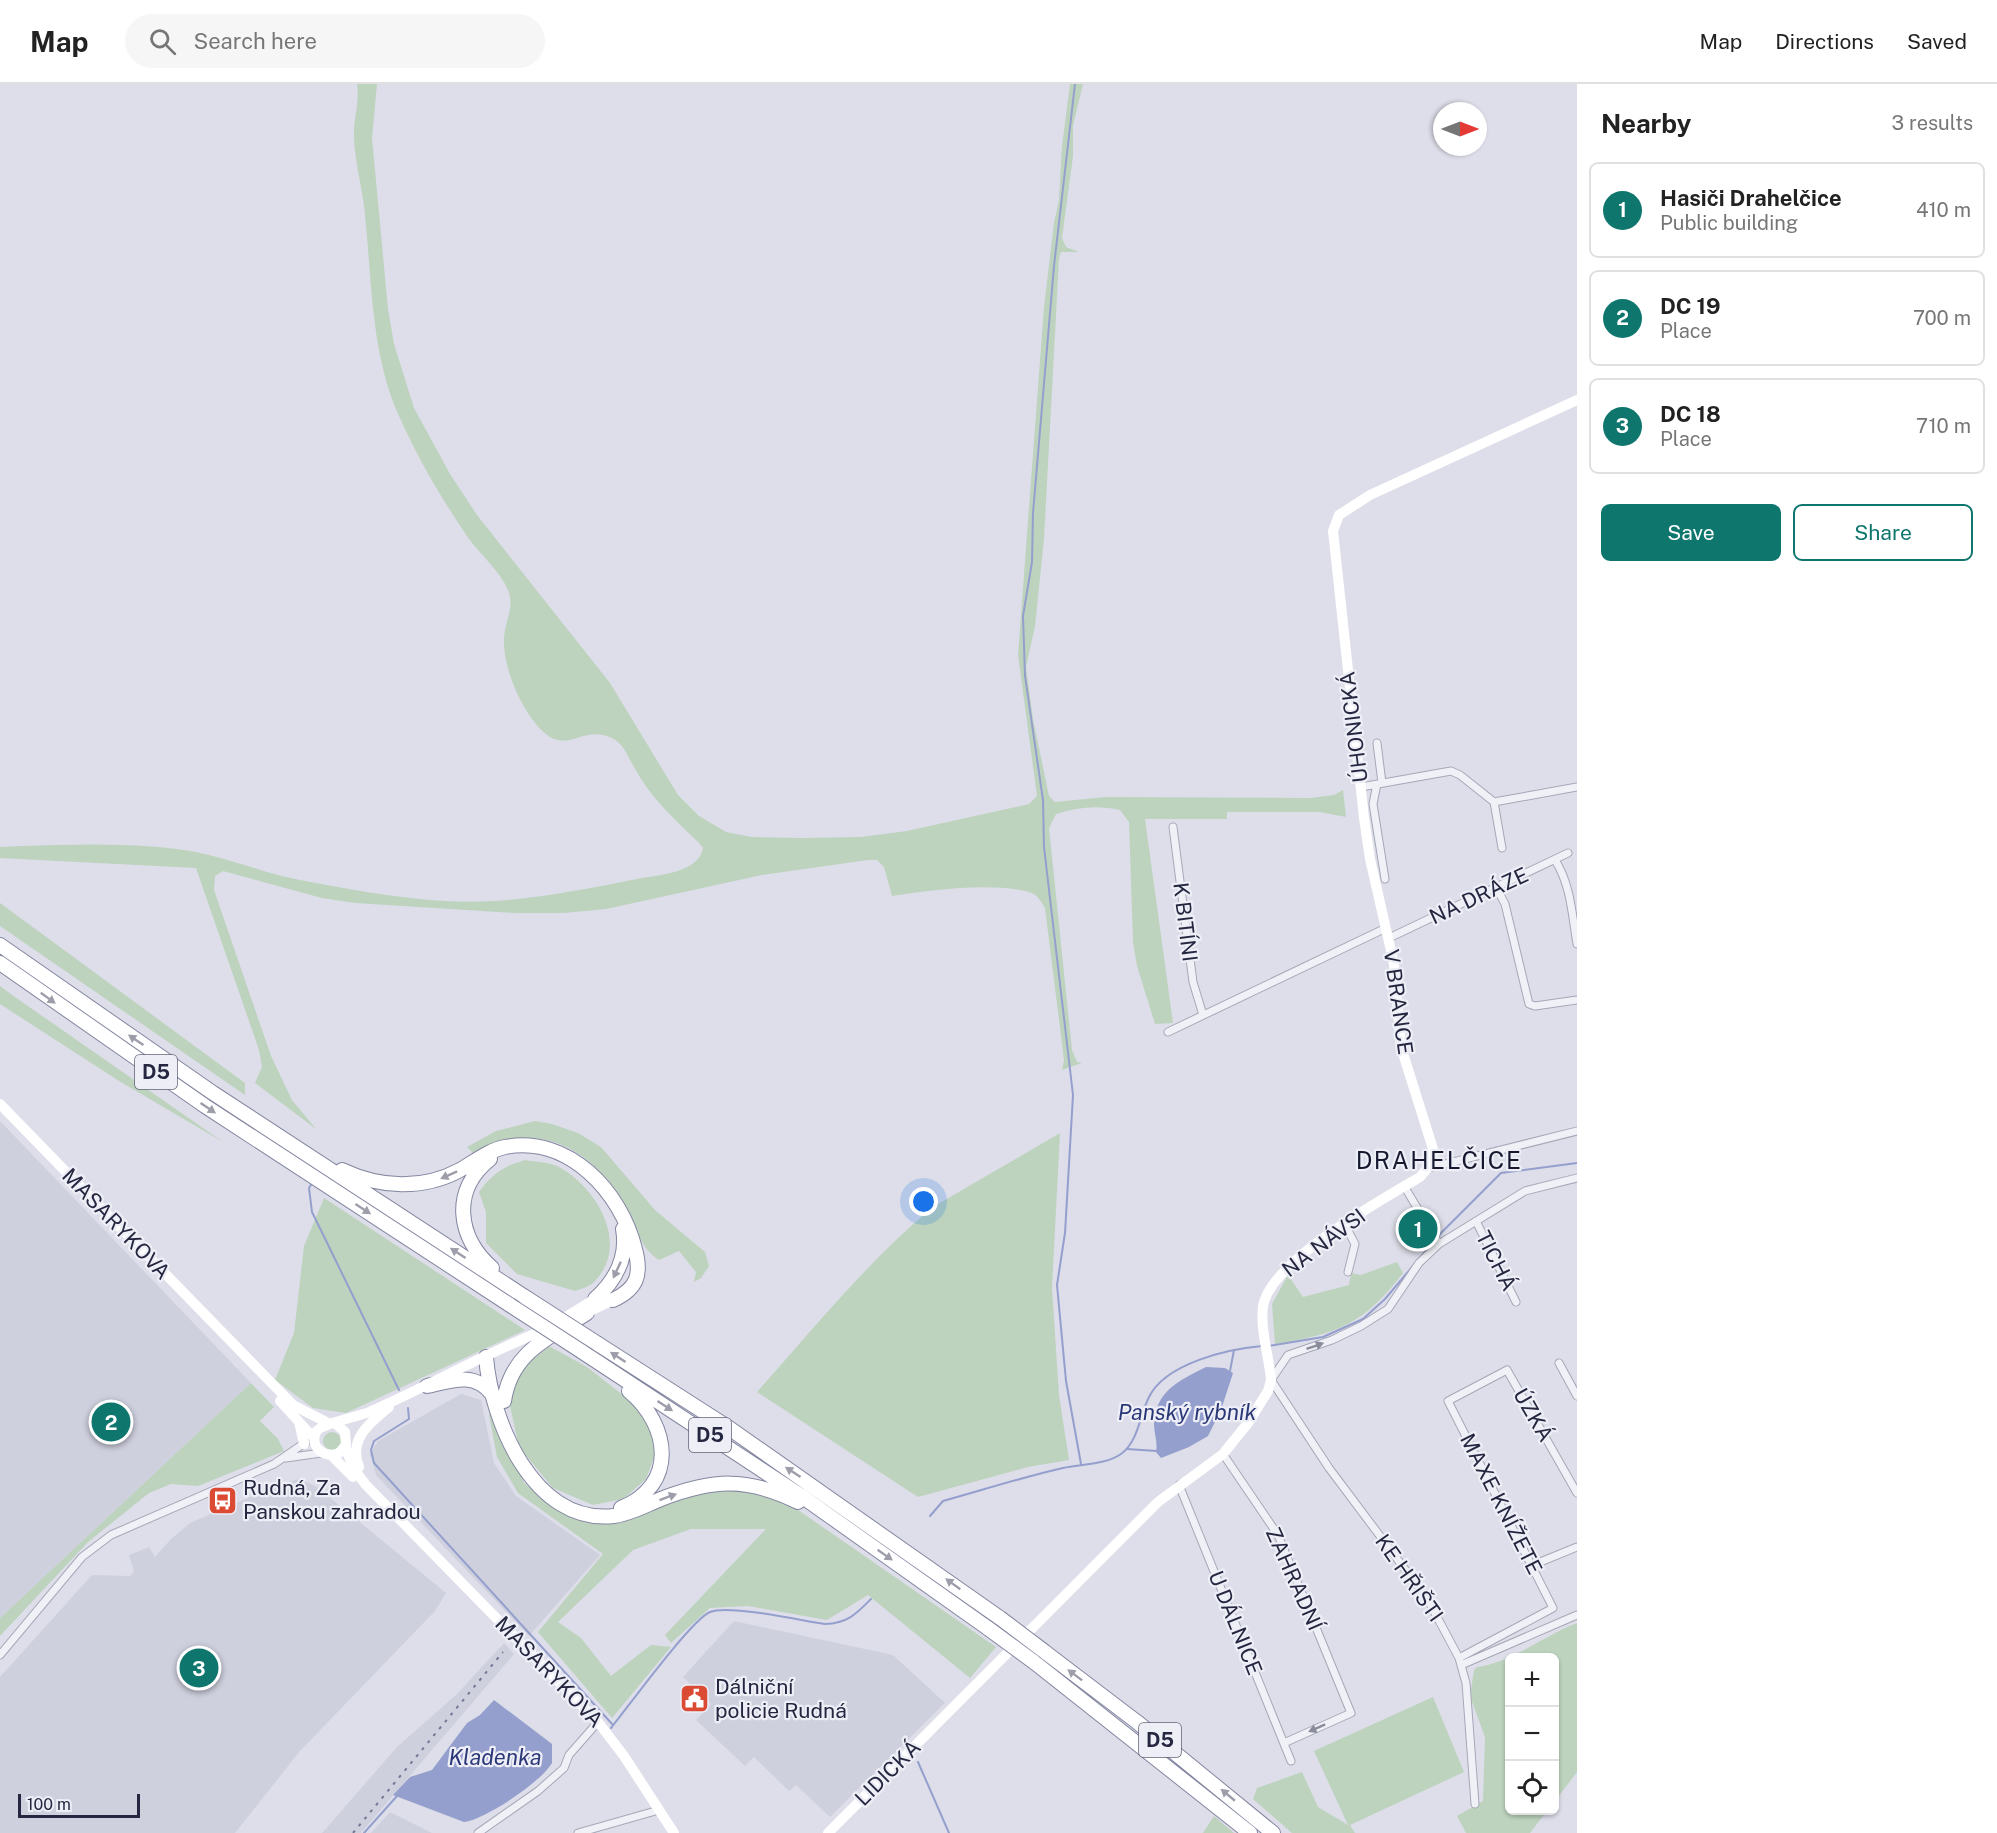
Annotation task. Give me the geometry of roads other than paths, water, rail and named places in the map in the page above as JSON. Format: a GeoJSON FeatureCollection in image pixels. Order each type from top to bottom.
{"type":"FeatureCollection","features":[{"type":"Feature","properties":{"kind":"highway","name":"D5"},"geometry":{"type":"LineString","coordinates":[[0,945],[74,998],[289,1143],[729,1428],[1000,1618],[1137,1722],[1273,1833]]}},
{"type":"Feature","properties":{"kind":"highway","name":"D5"},"geometry":{"type":"LineString","coordinates":[[0,963],[205,1106],[837,1521],[1034,1662],[1250,1833]]}},
{"type":"Feature","properties":{"kind":"highway"},"geometry":{"type":"LineString","coordinates":[[289,1143],[351,1174],[396,1185],[437,1180],[498,1149],[522,1146],[544,1148],[574,1161],[591,1174],[610,1196],[627,1226],[639,1268],[637,1281],[633,1288],[613,1300]]}},
{"type":"Feature","properties":{"kind":"highway"},"geometry":{"type":"LineString","coordinates":[[522,1146],[495,1156],[476,1171],[465,1191],[462,1210],[468,1238],[478,1254],[525,1297]]}},
{"type":"Feature","properties":{"kind":"highway"},"geometry":{"type":"LineString","coordinates":[[595,1299],[615,1277],[623,1251],[622,1228],[610,1196]]}},
{"type":"Feature","properties":{"kind":"highway"},"geometry":{"type":"LineString","coordinates":[[498,1398],[521,1359],[533,1348],[587,1313]]}},
{"type":"Feature","properties":{"kind":"highway"},"geometry":{"type":"LineString","coordinates":[[581,1351],[644,1404],[655,1420],[662,1442],[656,1475],[642,1495],[623,1507],[592,1514]]}},
{"type":"Feature","properties":{"kind":"highway"},"geometry":{"type":"LineString","coordinates":[[486,1356],[499,1374],[498,1398],[508,1437],[521,1464],[542,1489],[561,1503],[592,1514],[618,1515],[698,1487],[734,1483],[768,1489],[837,1521]]}},
{"type":"Feature","properties":{"kind":"highway"},"geometry":{"type":"LineString","coordinates":[[426,1386],[469,1378],[482,1384],[498,1398]]}},
{"type":"Feature","properties":{"kind":"main road","name":"ÚHONICKÁ"},"geometry":{"type":"LineString","coordinates":[[1387,933],[1370,859],[1360,788],[1333,531],[1339,515],[1370,495],[1577,400]]}},
{"type":"Feature","properties":{"kind":"main road","name":"V BRANCE"},"geometry":{"type":"LineString","coordinates":[[1387,933],[1398,990],[1401,1047],[1433,1149],[1429,1168]]}},
{"type":"Feature","properties":{"kind":"main road","name":"MASARYKOVA"},"geometry":{"type":"LineString","coordinates":[[0,1104],[231,1344],[293,1405],[332,1424]]}},
{"type":"Feature","properties":{"kind":"main road","name":"NA NÁVSI"},"geometry":{"type":"LineString","coordinates":[[1271,1380],[1263,1307],[1278,1276],[1304,1252],[1429,1168]]}},
{"type":"Feature","properties":{"kind":"main road"},"geometry":{"type":"LineString","coordinates":[[542,1331],[595,1299]]}},
{"type":"Feature","properties":{"kind":"main road"},"geometry":{"type":"LineString","coordinates":[[398,1399],[346,1442],[339,1453],[326,1454],[310,1439],[319,1428],[398,1399],[486,1356],[613,1300]]}},
{"type":"Feature","properties":{"kind":"main road","name":"MASARYKOVA"},"geometry":{"type":"LineString","coordinates":[[231,1344],[247,1365],[297,1419],[310,1439]]}},
{"type":"Feature","properties":{"kind":"main road","name":"LIDICKÁ"},"geometry":{"type":"LineString","coordinates":[[828,1833],[1158,1502],[1223,1454],[1248,1423],[1268,1391],[1271,1380]]}},
{"type":"Feature","properties":{"kind":"main road"},"geometry":{"type":"LineString","coordinates":[[380,1414],[357,1439],[356,1460],[363,1473],[406,1526]]}},
{"type":"Feature","properties":{"kind":"main road"},"geometry":{"type":"LineString","coordinates":[[332,1424],[344,1430],[346,1442]]}},
{"type":"Feature","properties":{"kind":"main road","name":"MASARYKOVA"},"geometry":{"type":"LineString","coordinates":[[346,1442],[357,1474],[598,1722],[674,1833]]}},
{"type":"Feature","properties":{"kind":"main road","name":"MASARYKOVA"},"geometry":{"type":"LineString","coordinates":[[326,1454],[379,1506],[406,1526]]}},
{"type":"Feature","properties":{"kind":"street"},"geometry":{"type":"LineString","coordinates":[[1377,743],[1380,784],[1372,804],[1385,879]]}},
{"type":"Feature","properties":{"kind":"street"},"geometry":{"type":"LineString","coordinates":[[1360,788],[1451,771],[1460,775],[1494,802],[1502,848]]}},
{"type":"Feature","properties":{"kind":"street"},"geometry":{"type":"LineString","coordinates":[[1494,802],[1577,787]]}},
{"type":"Feature","properties":{"kind":"street","name":"K BITÍNI"},"geometry":{"type":"LineString","coordinates":[[1173,827],[1193,982],[1203,1015]]}},
{"type":"Feature","properties":{"kind":"street","name":"NA DRÁZE"},"geometry":{"type":"LineString","coordinates":[[1168,1032],[1387,933],[1497,889],[1568,853]]}},
{"type":"Feature","properties":{"kind":"street"},"geometry":{"type":"LineString","coordinates":[[1555,860],[1563,873],[1569,891],[1577,944]]}},
{"type":"Feature","properties":{"kind":"street"},"geometry":{"type":"LineString","coordinates":[[1497,889],[1505,904],[1529,1004],[1536,1006],[1577,1000]]}},
{"type":"Feature","properties":{"kind":"street"},"geometry":{"type":"LineString","coordinates":[[1429,1168],[1577,1131]]}},
{"type":"Feature","properties":{"kind":"street"},"geometry":{"type":"LineString","coordinates":[[1271,1380],[1288,1355],[1332,1340],[1388,1309],[1419,1263],[1438,1243],[1525,1191],[1577,1178]]}},
{"type":"Feature","properties":{"kind":"street"},"geometry":{"type":"LineString","coordinates":[[1404,1186],[1438,1243]]}},
{"type":"Feature","properties":{"kind":"street","name":"TICHÁ"},"geometry":{"type":"LineString","coordinates":[[1476,1221],[1516,1302]]}},
{"type":"Feature","properties":{"kind":"street"},"geometry":{"type":"LineString","coordinates":[[1345,1225],[1355,1244],[1348,1272]]}},
{"type":"Feature","properties":{"kind":"street"},"geometry":{"type":"LineString","coordinates":[[1560,1363],[1577,1396]]}},
{"type":"Feature","properties":{"kind":"street","name":"ÚZKÁ"},"geometry":{"type":"LineString","coordinates":[[1448,1401],[1507,1370],[1577,1493]]}},
{"type":"Feature","properties":{"kind":"street","name":"KE HŘIŠTI"},"geometry":{"type":"LineString","coordinates":[[1271,1380],[1329,1468],[1428,1600],[1460,1661],[1466,1683],[1475,1804]]}},
{"type":"Feature","properties":{"kind":"street","name":"MAXE KNÍŽETE"},"geometry":{"type":"LineString","coordinates":[[1448,1401],[1553,1608],[1460,1661]]}},
{"type":"Feature","properties":{"kind":"street"},"geometry":{"type":"LineString","coordinates":[[0,1655],[82,1557],[111,1535],[286,1458],[310,1439]]}},
{"type":"Feature","properties":{"kind":"street"},"geometry":{"type":"LineString","coordinates":[[286,1458],[326,1454]]}},
{"type":"Feature","properties":{"kind":"street","name":"ZAHRADNÍ"},"geometry":{"type":"LineString","coordinates":[[1223,1454],[1278,1535],[1351,1713],[1284,1743]]}},
{"type":"Feature","properties":{"kind":"street","name":"U DÁLNICE"},"geometry":{"type":"LineString","coordinates":[[1179,1485],[1291,1761]]}},
{"type":"Feature","properties":{"kind":"street"},"geometry":{"type":"LineString","coordinates":[[1533,1565],[1577,1547]]}},
{"type":"Feature","properties":{"kind":"street"},"geometry":{"type":"LineString","coordinates":[[1460,1661],[1577,1615]]}},
{"type":"Feature","properties":{"kind":"street"},"geometry":{"type":"LineString","coordinates":[[478,1833],[538,1791],[564,1768],[569,1755],[598,1722]]}},
{"type":"Feature","properties":{"kind":"street"},"geometry":{"type":"LineString","coordinates":[[578,1833],[659,1810]]}},
{"type":"Feature","properties":{"kind":"water","name":"Panský rybník"},"geometry":{"type":"Polygon","coordinates":[[[1206,1367],[1225,1368],[1233,1373],[1221,1410],[1208,1436],[1189,1447],[1161,1458],[1156,1452],[1154,1424],[1159,1403],[1178,1382],[1206,1367]]]}},
{"type":"Feature","properties":{"kind":"water","name":"Kladenka"},"geometry":{"type":"Polygon","coordinates":[[[494,1700],[552,1744],[552,1763],[537,1780],[499,1807],[464,1822],[393,1795],[410,1777],[432,1770],[467,1723],[480,1715],[494,1700]]]}},
{"type":"Feature","properties":{"kind":"waterway"},"geometry":{"type":"LineString","coordinates":[[1075,84],[1054,266],[1033,513],[1032,562],[1023,616],[1025,676],[1043,800],[1044,847],[1073,1095],[1065,1233],[1057,1285],[1066,1381],[1081,1464]]}},
{"type":"Feature","properties":{"kind":"waterway"},"geometry":{"type":"LineString","coordinates":[[1268,1346],[1323,1337],[1363,1319],[1385,1299],[1441,1233],[1501,1173],[1577,1163]]}},
{"type":"Feature","properties":{"kind":"waterway"},"geometry":{"type":"LineString","coordinates":[[312,1183],[309,1188],[312,1212],[399,1390]]}},
{"type":"Feature","properties":{"kind":"waterway"},"geometry":{"type":"LineString","coordinates":[[930,1516],[943,1501],[1018,1479],[1115,1458],[1131,1443],[1149,1397],[1157,1385],[1169,1375],[1216,1354],[1262,1346]]}},
{"type":"Feature","properties":{"kind":"waterway"},"geometry":{"type":"LineString","coordinates":[[1230,1371],[1234,1350]]}},
{"type":"Feature","properties":{"kind":"waterway"},"geometry":{"type":"LineString","coordinates":[[408,1408],[409,1419],[374,1441],[371,1450],[374,1463],[613,1725]]}},
{"type":"Feature","properties":{"kind":"waterway"},"geometry":{"type":"LineString","coordinates":[[1127,1449],[1157,1451]]}},
{"type":"Feature","properties":{"kind":"waterway"},"geometry":{"type":"LineString","coordinates":[[611,1728],[675,1647],[701,1618],[710,1612],[748,1611],[825,1624],[840,1622],[851,1617],[871,1599]]}},
{"type":"Feature","properties":{"kind":"waterway"},"geometry":{"type":"LineString","coordinates":[[918,1762],[949,1833]]}},
{"type":"Feature","properties":{"kind":"waterway"},"geometry":{"type":"LineString","coordinates":[[364,1833],[397,1796]]}},
{"type":"Feature","properties":{"kind":"railway"},"geometry":{"type":"LineString","coordinates":[[353,1833],[503,1652]]}},
{"type":"Feature","properties":{"kind":"place","name":"Hasiči Drahelčice"},"geometry":{"type":"Point","coordinates":[1418,1229]}},
{"type":"Feature","properties":{"kind":"place","name":"DC 19"},"geometry":{"type":"Point","coordinates":[111,1422]}},
{"type":"Feature","properties":{"kind":"place","name":"Rudná, Za Panskou zahradou"},"geometry":{"type":"Point","coordinates":[222,1500]}},
{"type":"Feature","properties":{"kind":"place","name":"DC 18"},"geometry":{"type":"Point","coordinates":[199,1668]}},
{"type":"Feature","properties":{"kind":"place","name":"Dálniční policie Rudná"},"geometry":{"type":"Point","coordinates":[694,1699]}},
{"type":"Feature","properties":{"kind":"district","name":"DRAHELČICE"},"geometry":{"type":"Point","coordinates":[1439,1161]}}]}
